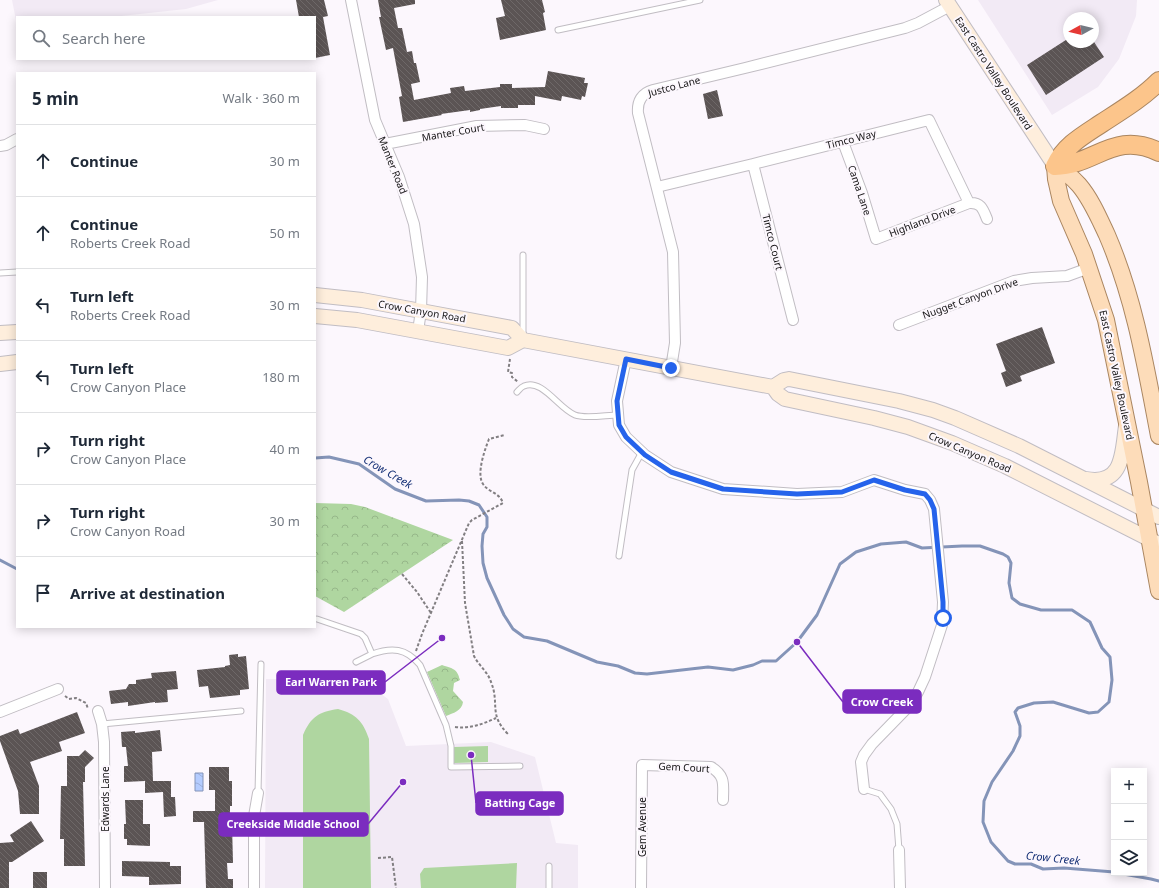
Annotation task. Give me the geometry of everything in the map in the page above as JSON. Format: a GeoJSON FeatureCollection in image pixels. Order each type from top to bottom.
{"type":"FeatureCollection","features":[{"type":"Feature","properties":{"kind":"highway"},"geometry":{"type":"LineString","coordinates":[[1055,166],[1063,152],[1075,141],[1135,102],[1159,81]]}},
{"type":"Feature","properties":{"kind":"highway"},"geometry":{"type":"LineString","coordinates":[[1055,166],[1072,164],[1104,150],[1120,145],[1140,145],[1159,152]]}},
{"type":"Feature","properties":{"kind":"main road","name":"East Castro Valley Boulevard"},"geometry":{"type":"LineString","coordinates":[[948,3],[1055,166],[1072,178],[1085,192],[1100,221],[1126,286],[1137,325],[1159,436]]}},
{"type":"Feature","properties":{"kind":"main road","name":"East Castro Valley Boulevard"},"geometry":{"type":"LineString","coordinates":[[1055,166],[1058,191],[1061,201],[1089,268],[1106,320],[1144,509],[1154,541],[1159,591]]}},
{"type":"Feature","properties":{"kind":"main road","name":"Crow Canyon Road"},"geometry":{"type":"LineString","coordinates":[[316,295],[362,300],[512,328],[518,343]]}},
{"type":"Feature","properties":{"kind":"main road","name":"Crow Canyon Road"},"geometry":{"type":"LineString","coordinates":[[316,316],[358,320],[508,348],[518,343],[626,359],[773,387],[778,394],[785,399],[874,418],[913,429],[963,447],[1005,466],[1154,541]]}},
{"type":"Feature","properties":{"kind":"main road"},"geometry":{"type":"LineString","coordinates":[[0,333],[16,332]]}},
{"type":"Feature","properties":{"kind":"main road"},"geometry":{"type":"LineString","coordinates":[[0,364],[16,362]]}},
{"type":"Feature","properties":{"kind":"main road"},"geometry":{"type":"LineString","coordinates":[[773,387],[784,380],[789,379],[859,392],[922,407],[955,418],[998,436],[1159,517]]}},
{"type":"Feature","properties":{"kind":"main road"},"geometry":{"type":"LineString","coordinates":[[1084,478],[1107,478],[1118,468],[1122,456],[1126,419]]}},
{"type":"Feature","properties":{"kind":"street","name":"Manter Road"},"geometry":{"type":"LineString","coordinates":[[351,0],[375,120],[399,177],[414,224],[422,278],[421,311],[418,332]]}},
{"type":"Feature","properties":{"kind":"street","name":"Justco Lane"},"geometry":{"type":"LineString","coordinates":[[671,368],[675,342],[674,264],[672,245],[638,109],[640,98],[645,93],[905,28],[918,23],[948,3]]}},
{"type":"Feature","properties":{"kind":"street","name":"Timco Way"},"geometry":{"type":"LineString","coordinates":[[657,186],[753,164],[929,120],[969,203]]}},
{"type":"Feature","properties":{"kind":"street","name":"Manter Court"},"geometry":{"type":"LineString","coordinates":[[385,144],[477,126],[525,125],[544,129]]}},
{"type":"Feature","properties":{"kind":"street"},"geometry":{"type":"LineString","coordinates":[[0,146],[6,145],[16,140]]}},
{"type":"Feature","properties":{"kind":"street","name":"Cama Lane"},"geometry":{"type":"LineString","coordinates":[[843,142],[862,193],[876,239]]}},
{"type":"Feature","properties":{"kind":"street","name":"Timco Court"},"geometry":{"type":"LineString","coordinates":[[753,164],[793,320]]}},
{"type":"Feature","properties":{"kind":"street"},"geometry":{"type":"LineString","coordinates":[[969,203],[976,203],[982,206],[987,219]]}},
{"type":"Feature","properties":{"kind":"street","name":"Highland Drive"},"geometry":{"type":"LineString","coordinates":[[876,239],[969,203]]}},
{"type":"Feature","properties":{"kind":"street","name":"Nugget Canyon Drive"},"geometry":{"type":"LineString","coordinates":[[899,325],[1014,281],[1032,278],[1061,277],[1089,268]]}},
{"type":"Feature","properties":{"kind":"street"},"geometry":{"type":"LineString","coordinates":[[626,359],[617,401],[619,425],[626,437],[642,452],[671,472],[723,489],[797,494],[842,492],[874,480],[905,490],[925,494],[930,500],[934,509],[935,517],[943,618],[925,678],[914,699],[872,744],[864,755],[861,762],[864,789]]}},
{"type":"Feature","properties":{"kind":"street"},"geometry":{"type":"LineString","coordinates":[[0,712],[57,690]]}},
{"type":"Feature","properties":{"kind":"street","name":"Edwards Lane"},"geometry":{"type":"LineString","coordinates":[[98,712],[102,724],[104,742],[105,888]]}},
{"type":"Feature","properties":{"kind":"street","name":"Gem Court"},"geometry":{"type":"LineString","coordinates":[[642,765],[711,767],[719,772],[723,780],[723,800]]}},
{"type":"Feature","properties":{"kind":"street","name":"Gem Avenue"},"geometry":{"type":"LineString","coordinates":[[641,888],[642,765]]}},
{"type":"Feature","properties":{"kind":"street"},"geometry":{"type":"LineString","coordinates":[[254,888],[254,816],[258,793]]}},
{"type":"Feature","properties":{"kind":"street"},"geometry":{"type":"LineString","coordinates":[[899,850],[900,888]]}},
{"type":"Feature","properties":{"kind":"lane"},"geometry":{"type":"LineString","coordinates":[[558,30],[700,0]]}},
{"type":"Feature","properties":{"kind":"lane"},"geometry":{"type":"LineString","coordinates":[[518,343],[523,256]]}},
{"type":"Feature","properties":{"kind":"lane"},"geometry":{"type":"LineString","coordinates":[[0,273],[16,272]]}},
{"type":"Feature","properties":{"kind":"lane"},"geometry":{"type":"LineString","coordinates":[[517,392],[523,386],[532,385],[540,387],[569,412],[576,416],[618,415]]}},
{"type":"Feature","properties":{"kind":"lane"},"geometry":{"type":"LineString","coordinates":[[619,556],[632,470],[642,452]]}},
{"type":"Feature","properties":{"kind":"lane"},"geometry":{"type":"LineString","coordinates":[[317,618],[361,634],[365,638],[372,654]]}},
{"type":"Feature","properties":{"kind":"lane"},"geometry":{"type":"LineString","coordinates":[[356,662],[372,654],[390,649],[398,650],[414,658],[424,674],[446,725],[451,746],[451,767],[520,766]]}},
{"type":"Feature","properties":{"kind":"lane"},"geometry":{"type":"LineString","coordinates":[[258,793],[261,664]]}},
{"type":"Feature","properties":{"kind":"lane"},"geometry":{"type":"LineString","coordinates":[[102,724],[241,711]]}},
{"type":"Feature","properties":{"kind":"lane"},"geometry":{"type":"LineString","coordinates":[[864,789],[880,794],[891,809],[896,824],[899,850]]}},
{"type":"Feature","properties":{"kind":"lane"},"geometry":{"type":"LineString","coordinates":[[549,866],[549,888]]}},
{"type":"Feature","properties":{"kind":"path"},"geometry":{"type":"LineString","coordinates":[[518,343],[508,372],[512,373],[512,377],[523,386]]}},
{"type":"Feature","properties":{"kind":"path"},"geometry":{"type":"LineString","coordinates":[[414,658],[430,614],[472,520],[503,503],[501,498],[483,484],[480,475],[484,452],[489,439],[505,435]]}},
{"type":"Feature","properties":{"kind":"path"},"geometry":{"type":"LineString","coordinates":[[462,540],[465,603],[473,652],[477,663],[488,674],[492,682],[496,718],[508,734]]}},
{"type":"Feature","properties":{"kind":"path"},"geometry":{"type":"LineString","coordinates":[[402,574],[418,592],[430,614]]}},
{"type":"Feature","properties":{"kind":"path"},"geometry":{"type":"LineString","coordinates":[[57,690],[69,699],[76,698],[86,703],[90,712],[98,712]]}},
{"type":"Feature","properties":{"kind":"path"},"geometry":{"type":"LineString","coordinates":[[446,725],[458,727],[472,726],[496,718]]}},
{"type":"Feature","properties":{"kind":"path"},"geometry":{"type":"LineString","coordinates":[[378,858],[392,857],[396,888]]}},
{"type":"Feature","properties":{"kind":"shaded area"},"geometry":{"type":"Polygon","coordinates":[[[12,0],[218,0],[186,9],[121,16],[16,16],[16,20],[12,0]]]}},
{"type":"Feature","properties":{"kind":"shaded area"},"geometry":{"type":"Polygon","coordinates":[[[978,0],[1137,0],[1136,16],[1119,59],[1098,87],[1052,115],[978,0]]]}},
{"type":"Feature","properties":{"kind":"shaded area"},"geometry":{"type":"Polygon","coordinates":[[[266,679],[361,679],[388,699],[406,746],[491,742],[535,757],[556,843],[578,845],[578,888],[265,888],[266,679]]]}},
{"type":"Feature","properties":{"kind":"green space"},"geometry":{"type":"Polygon","coordinates":[[[316,503],[351,504],[365,507],[453,540],[344,612],[316,597],[316,503]]]}},
{"type":"Feature","properties":{"kind":"green space"},"geometry":{"type":"Polygon","coordinates":[[[442,665],[456,671],[460,680],[454,683],[453,691],[463,702],[459,710],[446,716],[427,672],[442,665]]]}},
{"type":"Feature","properties":{"kind":"green space"},"geometry":{"type":"Polygon","coordinates":[[[338,709],[350,713],[358,719],[364,727],[369,739],[371,888],[303,888],[303,735],[309,724],[316,716],[338,709]]]}},
{"type":"Feature","properties":{"kind":"green space"},"geometry":{"type":"Polygon","coordinates":[[[488,746],[488,762],[454,763],[454,747],[488,746]]]}},
{"type":"Feature","properties":{"kind":"green space"},"geometry":{"type":"Polygon","coordinates":[[[517,863],[516,888],[421,888],[420,874],[424,868],[517,863]]]}},
{"type":"Feature","properties":{"kind":"water"},"geometry":{"type":"Polygon","coordinates":[[[195,773],[203,773],[203,791],[195,791],[195,773]]]}},
{"type":"Feature","properties":{"kind":"building"},"geometry":{"type":"Polygon","coordinates":[[[296,0],[324,0],[328,16],[323,17],[330,55],[316,58],[316,16],[299,16],[296,0]]]}},
{"type":"Feature","properties":{"kind":"building"},"geometry":{"type":"Polygon","coordinates":[[[378,0],[415,0],[415,4],[394,8],[398,28],[402,28],[407,52],[412,51],[414,63],[416,63],[420,82],[411,84],[414,100],[451,93],[450,88],[464,86],[465,91],[500,87],[500,84],[512,84],[512,88],[545,87],[548,71],[585,78],[584,83],[588,83],[585,97],[582,96],[581,100],[562,96],[561,101],[535,96],[535,105],[518,105],[518,108],[501,108],[501,106],[470,112],[470,110],[441,114],[442,115],[403,122],[399,97],[402,96],[393,48],[386,50],[379,17],[381,17],[378,0]]]}},
{"type":"Feature","properties":{"kind":"building"},"geometry":{"type":"Polygon","coordinates":[[[501,0],[542,0],[545,12],[543,13],[546,30],[500,40],[496,18],[505,16],[501,0]]]}},
{"type":"Feature","properties":{"kind":"building"},"geometry":{"type":"Polygon","coordinates":[[[1063,42],[1063,48],[1098,48],[1104,57],[1046,95],[1027,65],[1063,42]]]}},
{"type":"Feature","properties":{"kind":"building"},"geometry":{"type":"Polygon","coordinates":[[[717,90],[723,116],[708,119],[703,94],[717,90]]]}},
{"type":"Feature","properties":{"kind":"building"},"geometry":{"type":"Polygon","coordinates":[[[1042,327],[1055,363],[1020,376],[1022,381],[1006,387],[1001,373],[1006,371],[996,344],[1042,327]]]}},
{"type":"Feature","properties":{"kind":"building"},"geometry":{"type":"Polygon","coordinates":[[[238,654],[238,657],[246,656],[249,689],[240,690],[240,695],[210,698],[208,686],[199,687],[197,670],[225,667],[230,665],[229,655],[238,654]]]}},
{"type":"Feature","properties":{"kind":"building"},"geometry":{"type":"Polygon","coordinates":[[[176,671],[178,689],[167,690],[168,702],[155,702],[128,706],[128,702],[111,704],[109,691],[126,689],[129,684],[136,684],[136,680],[152,678],[151,673],[176,671]]]}},
{"type":"Feature","properties":{"kind":"building"},"geometry":{"type":"Polygon","coordinates":[[[77,712],[85,733],[59,742],[62,751],[30,762],[39,786],[39,814],[20,814],[18,791],[0,741],[0,736],[18,729],[20,734],[77,712]]]}},
{"type":"Feature","properties":{"kind":"building"},"geometry":{"type":"Polygon","coordinates":[[[160,730],[162,751],[152,752],[153,781],[171,781],[171,797],[175,797],[176,816],[164,817],[163,792],[145,793],[145,781],[124,782],[124,766],[128,766],[126,747],[122,747],[121,732],[135,731],[135,733],[160,730]]]}},
{"type":"Feature","properties":{"kind":"building"},"geometry":{"type":"Polygon","coordinates":[[[85,750],[94,758],[85,767],[85,782],[83,782],[85,866],[64,866],[64,839],[60,839],[61,786],[67,786],[67,756],[79,756],[85,750]]]}},
{"type":"Feature","properties":{"kind":"building"},"geometry":{"type":"Polygon","coordinates":[[[209,767],[229,767],[229,781],[232,781],[230,824],[232,824],[233,863],[227,863],[228,879],[233,879],[233,888],[206,888],[204,822],[193,822],[193,811],[215,811],[215,790],[209,790],[209,767]]]}},
{"type":"Feature","properties":{"kind":"building"},"geometry":{"type":"Polygon","coordinates":[[[125,800],[143,800],[143,824],[150,824],[150,846],[127,845],[127,839],[124,839],[124,824],[126,824],[125,800]]]}},
{"type":"Feature","properties":{"kind":"building"},"geometry":{"type":"Polygon","coordinates":[[[31,821],[44,841],[12,862],[9,862],[9,888],[0,888],[0,843],[14,842],[10,835],[31,821]]]}},
{"type":"Feature","properties":{"kind":"building"},"geometry":{"type":"Polygon","coordinates":[[[122,861],[170,862],[170,866],[181,866],[181,884],[149,885],[149,877],[122,876],[122,861]]]}},
{"type":"Feature","properties":{"kind":"building"},"geometry":{"type":"Polygon","coordinates":[[[33,872],[47,872],[47,888],[33,888],[33,872]]]}},
{"type":"Feature","properties":{"kind":"waterway","name":"Crow Creek"},"geometry":{"type":"LineString","coordinates":[[316,458],[329,457],[359,464],[395,489],[426,501],[459,500],[469,501],[479,505],[487,517],[487,527],[483,534],[482,546],[483,563],[487,578],[504,615],[513,629],[524,637],[547,641],[597,662],[618,666],[635,673],[647,674],[708,667],[733,670],[762,661],[776,661],[797,642],[817,615],[840,564],[856,552],[881,544],[906,542],[922,548],[980,546],[1003,554],[1008,557],[1011,563],[1009,583],[1012,598],[1020,604],[1041,610],[1072,610],[1090,622],[1102,648],[1110,657],[1112,680],[1109,702],[1098,712],[1089,713],[1053,702],[1034,703],[1018,708],[1015,712],[1020,726],[1020,736],[1013,751],[992,782],[984,801],[983,822],[991,842],[1008,861],[1015,864],[1031,864],[1043,869],[1064,868],[1111,872]]}},
{"type":"Feature","properties":{"kind":"waterway","name":"Crow Creek"},"geometry":{"type":"LineString","coordinates":[[0,560],[16,568]]}},
{"type":"Feature","properties":{"kind":"waterway","name":"Crow Creek"},"geometry":{"type":"LineString","coordinates":[[1134,876],[1159,881]]}},
{"type":"Feature","properties":{"kind":"place","name":"Earl Warren Park"},"geometry":{"type":"Point","coordinates":[442,638]}},
{"type":"Feature","properties":{"kind":"place","name":"Crow Creek"},"geometry":{"type":"Point","coordinates":[797,642]}},
{"type":"Feature","properties":{"kind":"place","name":"Batting Cage"},"geometry":{"type":"Point","coordinates":[471,755]}},
{"type":"Feature","properties":{"kind":"place","name":"Creekside Middle School"},"geometry":{"type":"Point","coordinates":[403,782]}},
{"type":"Feature","properties":{"kind":"route"},"geometry":{"type":"LineString","coordinates":[[671,368],[626,359],[617,401],[619,425],[626,437],[645,455],[671,472],[723,489],[797,494],[842,492],[874,480],[905,490],[925,494],[930,500],[934,509],[943,602],[943,618]]}}]}
